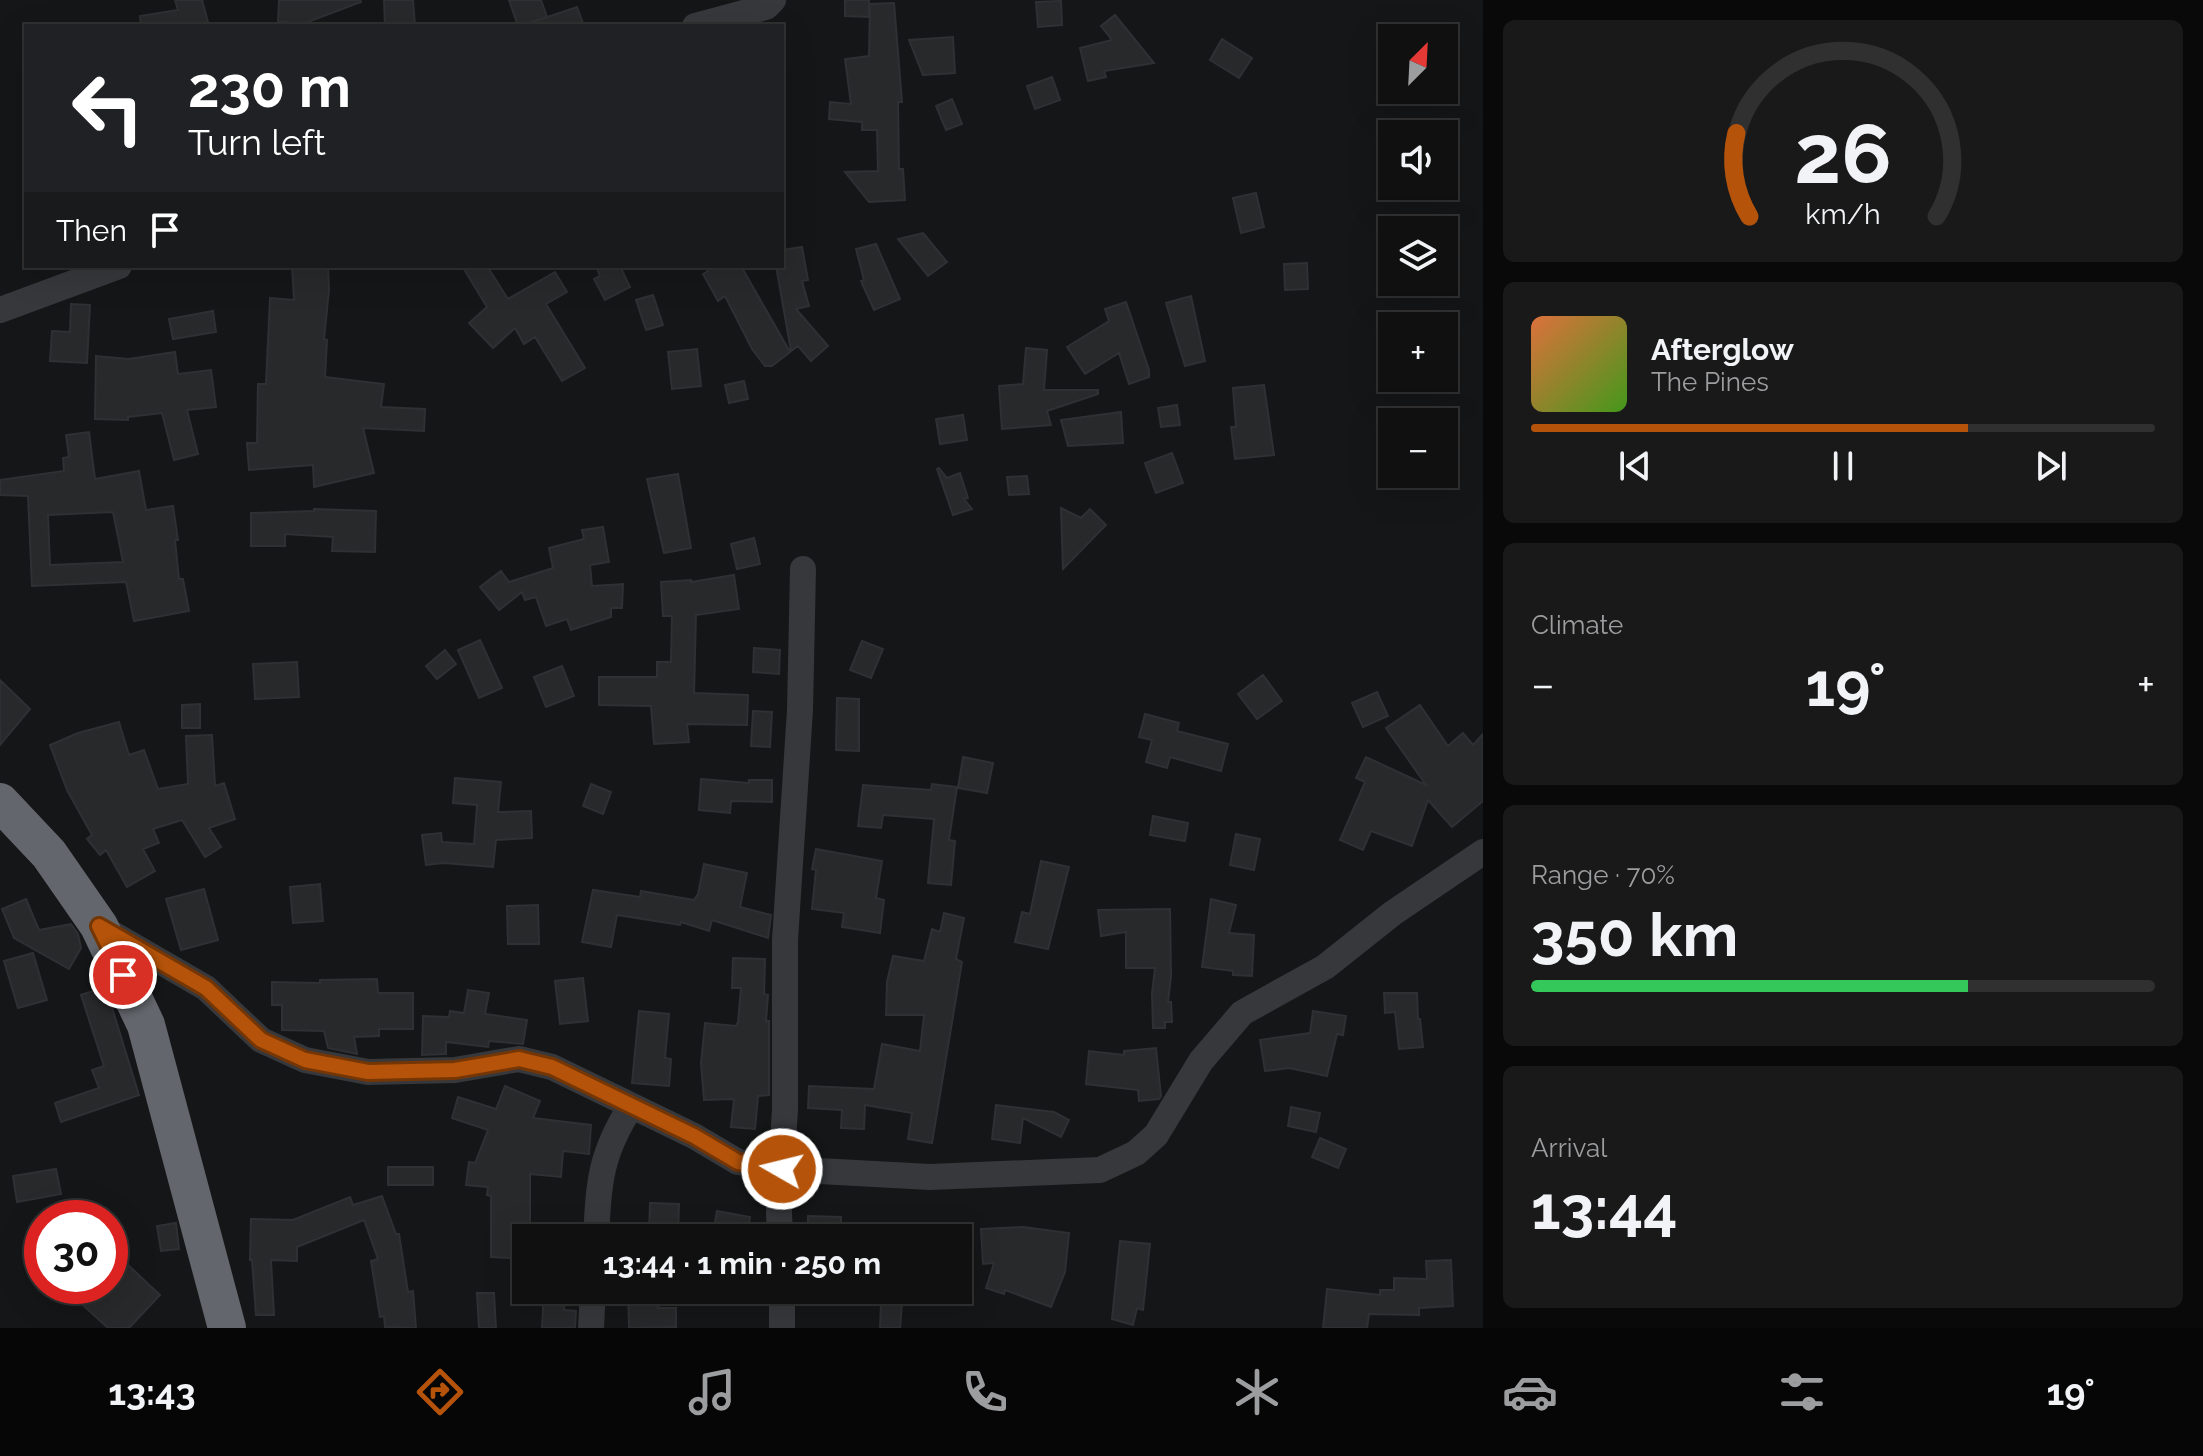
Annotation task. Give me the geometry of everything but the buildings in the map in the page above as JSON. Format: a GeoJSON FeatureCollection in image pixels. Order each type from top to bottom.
{"type":"FeatureCollection","features":[{"type":"Feature","properties":{"kind":"highway"},"geometry":{"type":"LineString","coordinates":[[0,802],[49,854],[99,926],[146,1025],[227,1328]]}},
{"type":"Feature","properties":{"kind":"street"},"geometry":{"type":"LineString","coordinates":[[702,24],[766,7],[773,0]]}},
{"type":"Feature","properties":{"kind":"street"},"geometry":{"type":"LineString","coordinates":[[0,310],[114,268]]}},
{"type":"Feature","properties":{"kind":"street"},"geometry":{"type":"LineString","coordinates":[[779,1224],[785,940],[800,710],[803,569]]}},
{"type":"Feature","properties":{"kind":"street"},"geometry":{"type":"LineString","coordinates":[[99,926],[206,988],[261,1040],[305,1060],[368,1072],[455,1070],[519,1059],[552,1067],[694,1136],[738,1162],[782,1169],[930,1177],[1100,1170],[1136,1153],[1156,1135],[1201,1061],[1242,1013],[1325,967],[1393,913],[1483,852]]}},
{"type":"Feature","properties":{"kind":"street"},"geometry":{"type":"LineString","coordinates":[[597,1224],[599,1177],[613,1134],[631,1106]]}},
{"type":"Feature","properties":{"kind":"street"},"geometry":{"type":"LineString","coordinates":[[591,1328],[592,1304]]}},
{"type":"Feature","properties":{"kind":"street"},"geometry":{"type":"LineString","coordinates":[[782,1304],[782,1328]]}},
{"type":"Feature","properties":{"kind":"route"},"geometry":{"type":"LineString","coordinates":[[123,975],[99,926],[206,988],[261,1040],[305,1060],[368,1072],[455,1070],[519,1059],[552,1067],[694,1136],[738,1162],[782,1169]]}}]}
